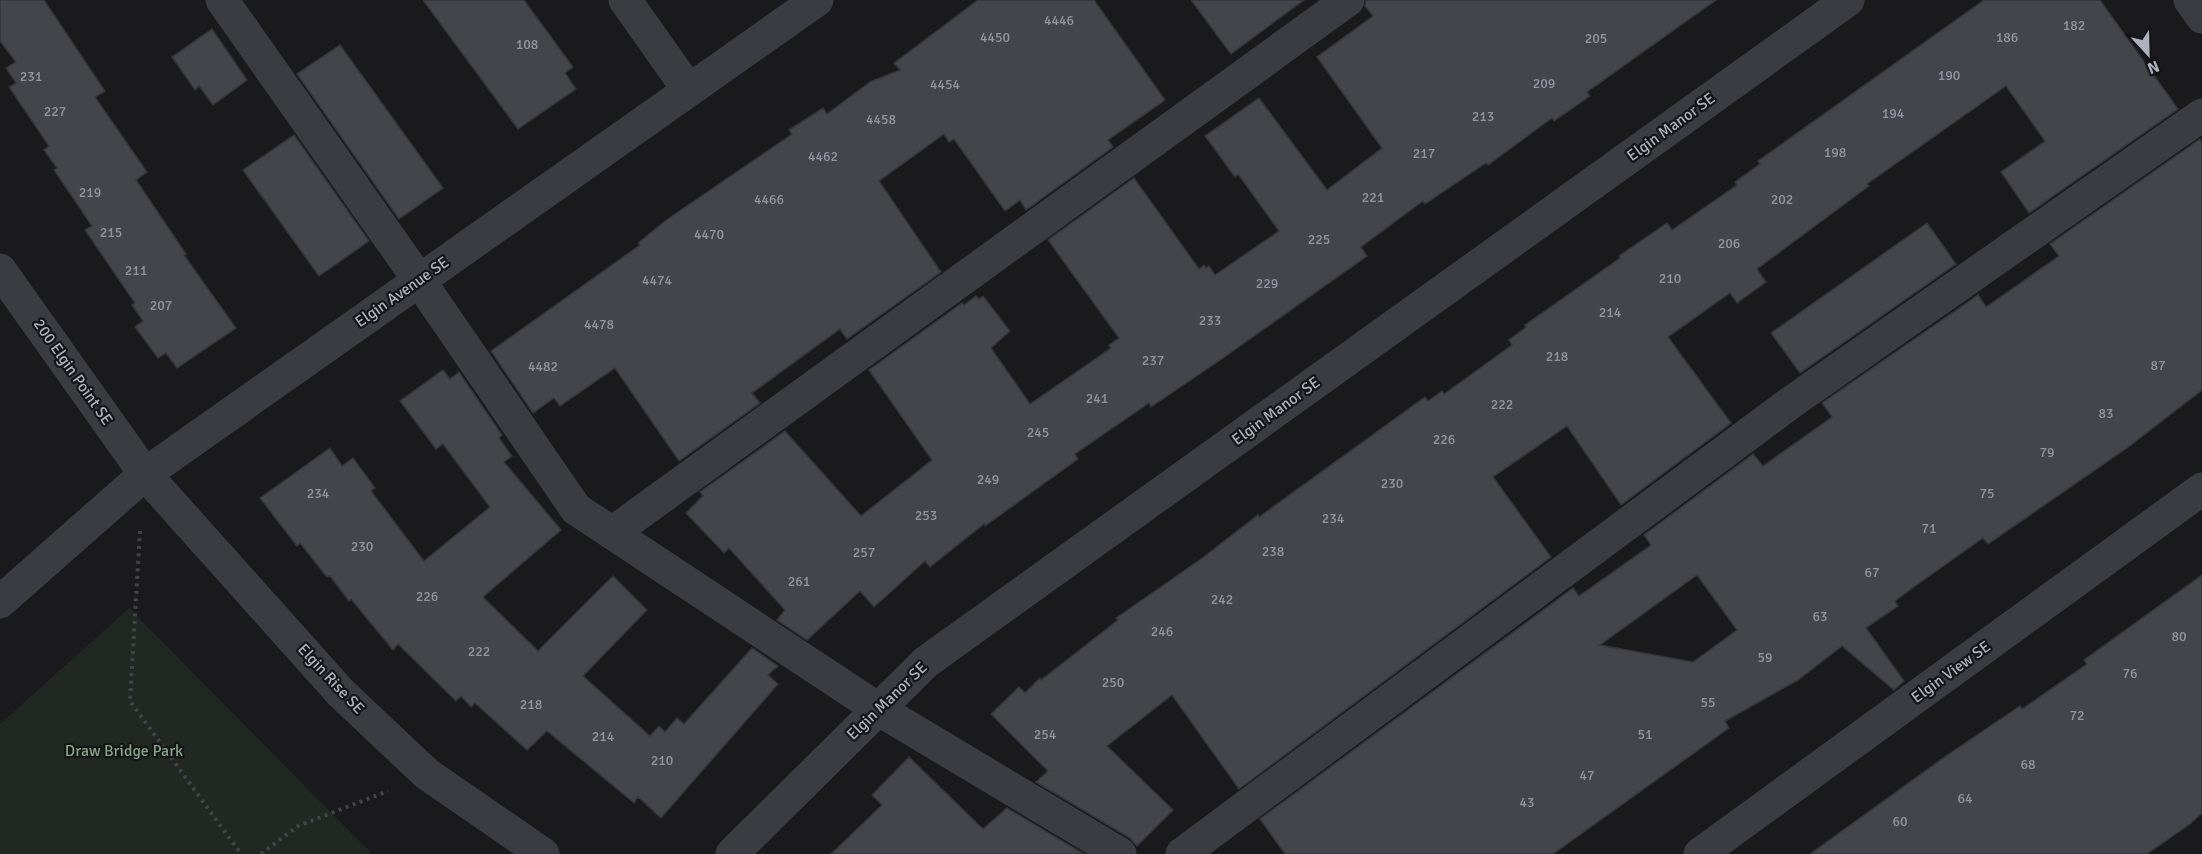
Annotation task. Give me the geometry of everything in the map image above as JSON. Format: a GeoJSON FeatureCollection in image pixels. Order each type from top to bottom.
{"type":"FeatureCollection","features":[{"type":"Feature","properties":{"kind":"street"},"geometry":{"type":"LineString","coordinates":[[222,0],[419,280],[576,509],[878,709],[1120,854]]}},
{"type":"Feature","properties":{"kind":"street"},"geometry":{"type":"LineString","coordinates":[[625,0],[688,89]]}},
{"type":"Feature","properties":{"kind":"street","name":"Elgin Avenue SE"},"geometry":{"type":"LineString","coordinates":[[0,602],[145,474],[817,0]]}},
{"type":"Feature","properties":{"kind":"street"},"geometry":{"type":"LineString","coordinates":[[612,532],[1348,0]]}},
{"type":"Feature","properties":{"kind":"street","name":"Elgin Manor SE"},"geometry":{"type":"LineString","coordinates":[[732,854],[926,662],[1848,0]]}},
{"type":"Feature","properties":{"kind":"street"},"geometry":{"type":"LineString","coordinates":[[2190,0],[2202,17]]}},
{"type":"Feature","properties":{"kind":"street"},"geometry":{"type":"LineString","coordinates":[[1182,854],[1793,401],[2202,115]]}},
{"type":"Feature","properties":{"kind":"street","name":"200 Elgin Point SE"},"geometry":{"type":"LineString","coordinates":[[0,270],[145,474]]}},
{"type":"Feature","properties":{"kind":"street","name":"Elgin Rise SE"},"geometry":{"type":"LineString","coordinates":[[145,474],[341,693],[427,774],[543,854]]}},
{"type":"Feature","properties":{"kind":"street","name":"Elgin View SE"},"geometry":{"type":"LineString","coordinates":[[1700,854],[2202,489]]}},
{"type":"Feature","properties":{"kind":"path"},"geometry":{"type":"LineString","coordinates":[[145,474],[130,701],[241,854]]}},
{"type":"Feature","properties":{"kind":"path"},"geometry":{"type":"LineString","coordinates":[[261,854],[298,826],[352,807],[427,774]]}},
{"type":"Feature","properties":{"kind":"green space","name":"Draw Bridge Park"},"geometry":{"type":"Polygon","coordinates":[[[129,608],[370,852],[369,854],[0,854],[0,724],[129,608]]]}},
{"type":"Feature","properties":{"kind":"building"},"geometry":{"type":"Polygon","coordinates":[[[0,0],[44,0],[105,91],[95,97],[147,172],[136,180],[186,254],[184,255],[236,328],[177,368],[166,353],[158,358],[135,327],[143,321],[132,305],[135,303],[85,230],[92,226],[54,170],[57,168],[44,150],[49,146],[9,87],[16,83],[6,68],[16,62],[0,41],[0,0]]]}},
{"type":"Feature","properties":{"kind":"building"},"geometry":{"type":"Polygon","coordinates":[[[423,0],[524,0],[573,67],[565,73],[576,89],[518,129],[423,0]]]}},
{"type":"Feature","properties":{"kind":"building"},"geometry":{"type":"Polygon","coordinates":[[[978,0],[1094,0],[1165,100],[1108,140],[1113,147],[1026,210],[1020,200],[1005,211],[954,139],[949,142],[944,134],[879,181],[941,272],[847,339],[840,329],[752,393],[760,403],[679,461],[615,368],[560,406],[554,398],[533,413],[491,351],[640,245],[638,243],[665,221],[792,134],[789,130],[823,108],[827,114],[870,82],[900,70],[894,63],[978,0]]]}},
{"type":"Feature","properties":{"kind":"building"},"geometry":{"type":"Polygon","coordinates":[[[1191,0],[1304,0],[1231,54],[1191,0]]]}},
{"type":"Feature","properties":{"kind":"building"},"geometry":{"type":"Polygon","coordinates":[[[1366,0],[1716,0],[1587,92],[1590,96],[1554,121],[1552,118],[1488,165],[1486,163],[1425,204],[1423,201],[1361,247],[1367,256],[1151,407],[1149,403],[1075,454],[1078,459],[985,526],[984,524],[930,567],[925,561],[874,607],[860,591],[807,640],[777,620],[785,610],[729,548],[724,553],[686,513],[703,496],[700,492],[785,431],[861,516],[932,460],[869,370],[962,303],[964,305],[976,296],[979,299],[983,296],[1010,331],[991,348],[1030,404],[1111,348],[1109,345],[1119,338],[1048,240],[1134,178],[1199,269],[1204,265],[1206,268],[1209,266],[1215,275],[1279,231],[1238,174],[1235,177],[1205,136],[1259,98],[1327,190],[1382,148],[1317,57],[1373,16],[1365,6],[1366,0]]]}},
{"type":"Feature","properties":{"kind":"building"},"geometry":{"type":"Polygon","coordinates":[[[1984,0],[2100,0],[2178,109],[2029,213],[2001,172],[2045,141],[2006,86],[1867,184],[1869,186],[1757,269],[1766,282],[1737,303],[1730,293],[1668,337],[1731,423],[1621,505],[1567,426],[1493,477],[1551,557],[1239,789],[1172,695],[1107,746],[1173,810],[1137,846],[1130,838],[1036,782],[1048,771],[991,714],[1019,687],[1025,693],[1040,678],[1041,680],[1118,620],[1116,618],[1201,559],[1258,515],[1259,517],[1425,397],[1428,401],[1442,391],[1444,394],[1512,345],[1509,340],[1526,327],[1525,325],[1620,258],[1619,256],[1667,223],[1672,230],[1737,185],[1735,182],[1760,164],[1758,161],[1984,0]]]}},
{"type":"Feature","properties":{"kind":"building"},"geometry":{"type":"Polygon","coordinates":[[[212,29],[247,80],[213,105],[199,86],[195,90],[172,57],[212,29]]]}},
{"type":"Feature","properties":{"kind":"building"},"geometry":{"type":"Polygon","coordinates":[[[340,45],[443,188],[399,219],[297,74],[340,45]]]}},
{"type":"Feature","properties":{"kind":"building"},"geometry":{"type":"Polygon","coordinates":[[[294,135],[369,241],[319,276],[243,170],[294,135]]]}},
{"type":"Feature","properties":{"kind":"building"},"geometry":{"type":"Polygon","coordinates":[[[2200,139],[2202,143],[2202,390],[2127,448],[1988,544],[1983,538],[1918,584],[1895,601],[1898,606],[1866,628],[1904,681],[1894,690],[1842,646],[1798,680],[1725,721],[1729,728],[1553,854],[1285,854],[1260,819],[1573,588],[1579,596],[1651,545],[1644,535],[1753,454],[1763,466],[1832,417],[1822,403],[1978,295],[1986,307],[2059,256],[2050,244],[2200,139]],[[1697,575],[1600,645],[1693,662],[1737,630],[1697,575]]]}},
{"type":"Feature","properties":{"kind":"building"},"geometry":{"type":"Polygon","coordinates":[[[1927,223],[1956,264],[1800,373],[1771,333],[1927,223]]]}},
{"type":"Feature","properties":{"kind":"building"},"geometry":{"type":"Polygon","coordinates":[[[443,370],[450,379],[459,372],[502,435],[499,438],[512,456],[504,462],[561,530],[483,597],[538,651],[613,576],[647,610],[583,676],[650,736],[659,726],[665,732],[677,718],[684,724],[752,648],[778,666],[768,675],[778,684],[661,818],[638,797],[634,803],[547,731],[527,750],[475,703],[471,707],[461,696],[456,701],[398,644],[393,650],[351,599],[349,601],[330,576],[327,577],[300,543],[297,546],[260,498],[330,448],[342,466],[353,458],[375,488],[371,491],[424,561],[490,507],[443,444],[436,449],[400,401],[443,370]]]}},
{"type":"Feature","properties":{"kind":"building"},"geometry":{"type":"Polygon","coordinates":[[[2202,575],[2202,813],[2190,824],[2147,854],[1810,854],[1946,756],[2020,706],[2022,709],[2087,664],[2084,660],[2202,575]]]}},
{"type":"Feature","properties":{"kind":"building"},"geometry":{"type":"Polygon","coordinates":[[[909,757],[983,829],[1007,808],[1084,854],[831,854],[882,805],[872,795],[909,757]]]}}]}
